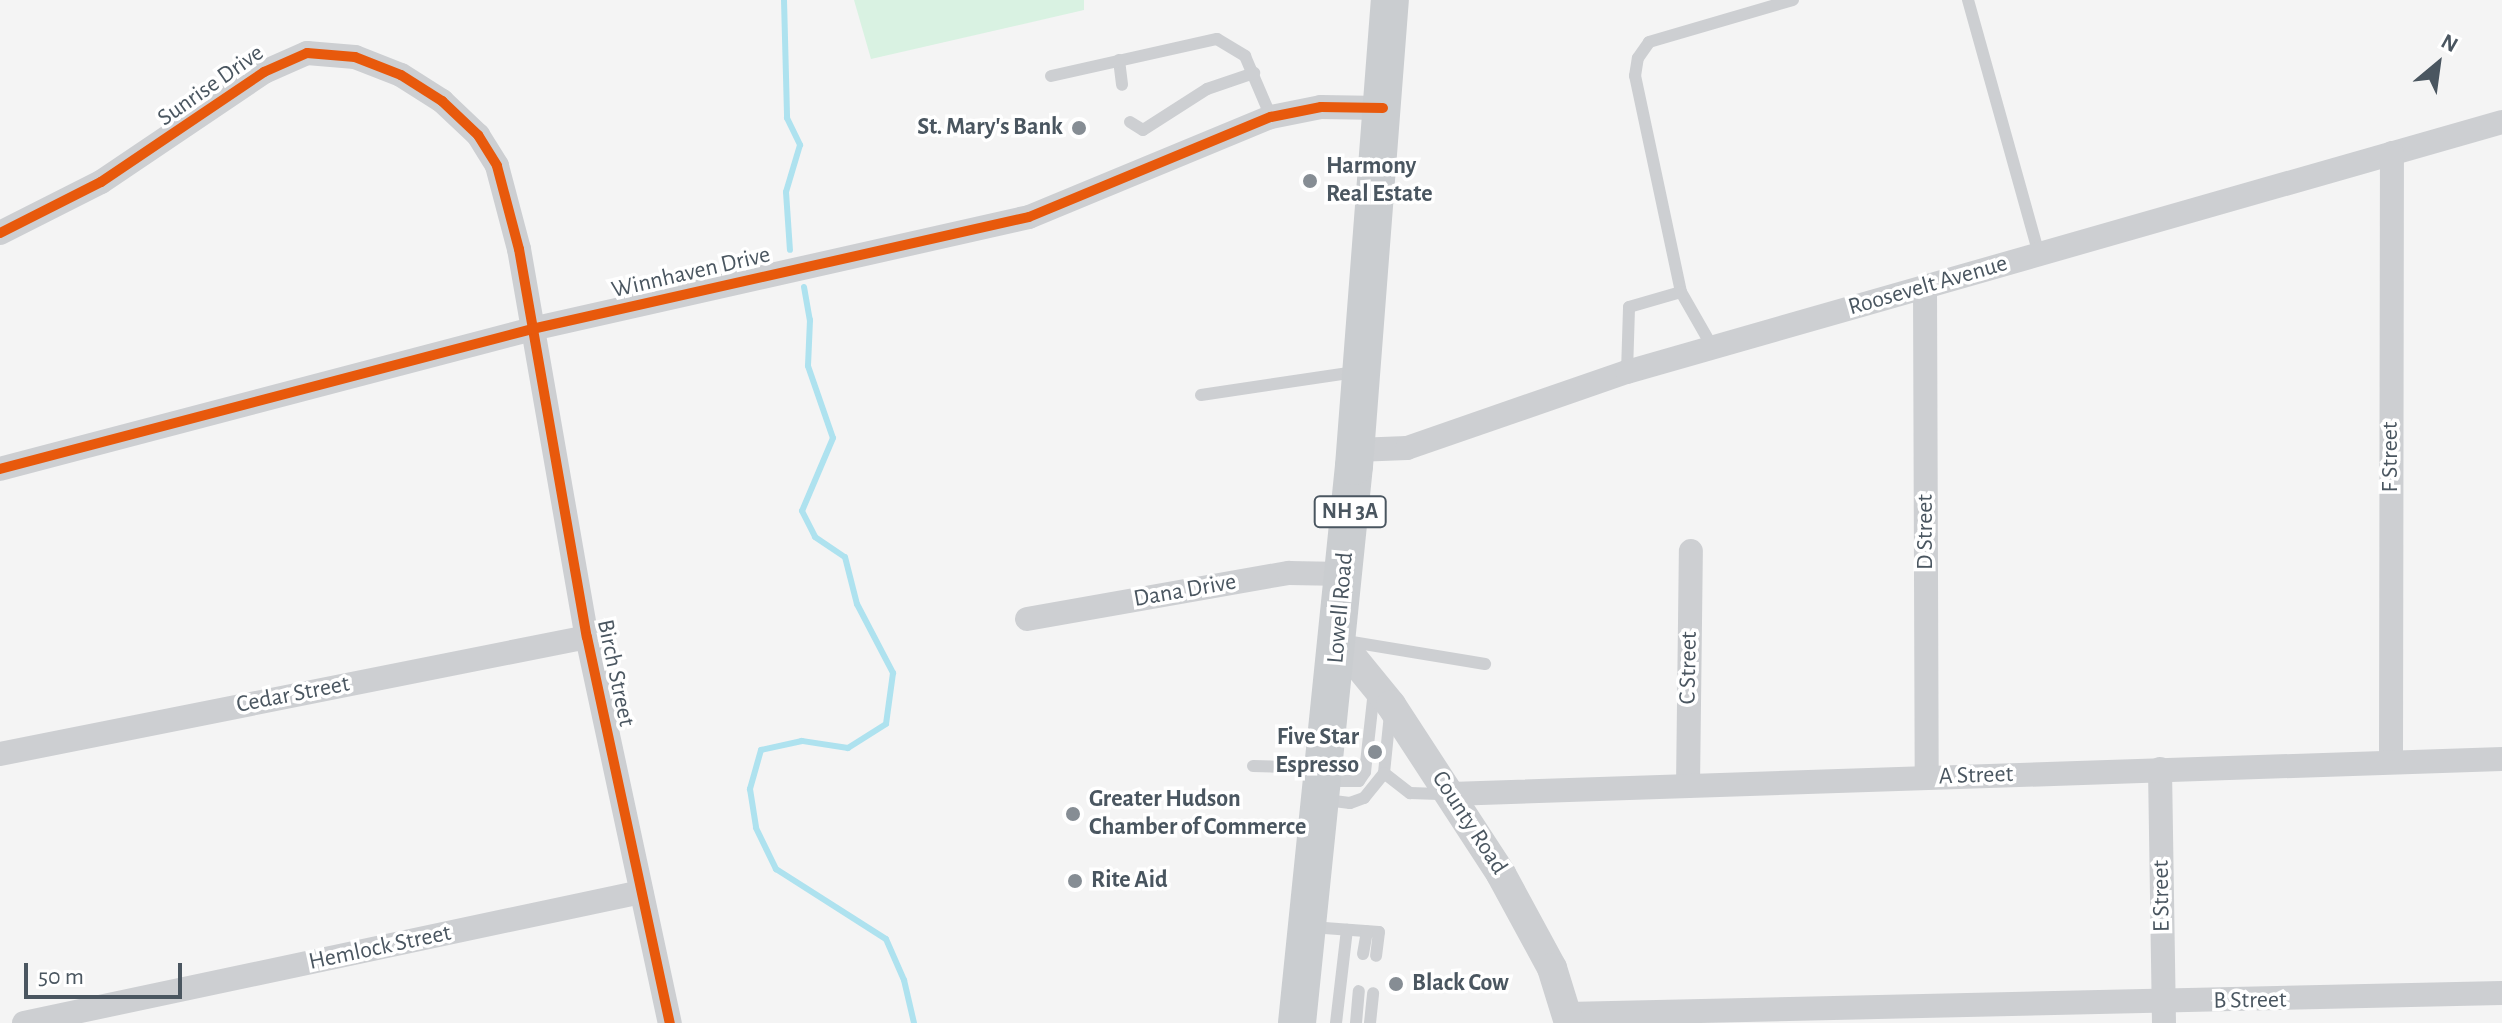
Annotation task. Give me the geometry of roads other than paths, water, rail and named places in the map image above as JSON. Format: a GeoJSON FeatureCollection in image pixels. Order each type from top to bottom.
{"type":"FeatureCollection","features":[{"type":"Feature","properties":{"kind":"main road","name":"Lowell Road"},"geometry":{"type":"LineString","coordinates":[[1297,1023],[1356,450],[1390,0]]}},
{"type":"Feature","properties":{"kind":"street","name":"Sunrise Drive"},"geometry":{"type":"LineString","coordinates":[[0,233],[143,157],[284,60],[331,53],[401,75],[442,101],[478,135],[497,166],[508,200],[532,329]]}},
{"type":"Feature","properties":{"kind":"street","name":"Winnhaven Drive"},"geometry":{"type":"LineString","coordinates":[[0,469],[532,329],[1029,217],[1271,117],[1321,107],[1383,108]]}},
{"type":"Feature","properties":{"kind":"street","name":"Roosevelt Avenue"},"geometry":{"type":"LineString","coordinates":[[1356,450],[1407,448],[1627,372],[2502,122]]}},
{"type":"Feature","properties":{"kind":"street","name":"F Street"},"geometry":{"type":"LineString","coordinates":[[2391,761],[2392,153]]}},
{"type":"Feature","properties":{"kind":"street","name":"D Street"},"geometry":{"type":"LineString","coordinates":[[1925,287],[1927,777]]}},
{"type":"Feature","properties":{"kind":"street","name":"Birch Street"},"geometry":{"type":"LineString","coordinates":[[532,329],[587,637],[670,1023]]}},
{"type":"Feature","properties":{"kind":"street","name":"C Street"},"geometry":{"type":"LineString","coordinates":[[1688,786],[1691,551]]}},
{"type":"Feature","properties":{"kind":"street","name":"Dana Drive"},"geometry":{"type":"LineString","coordinates":[[1027,619],[1289,573],[1344,574]]}},
{"type":"Feature","properties":{"kind":"street","name":"Cedar Street"},"geometry":{"type":"LineString","coordinates":[[0,754],[587,637]]}},
{"type":"Feature","properties":{"kind":"street","name":"County Road"},"geometry":{"type":"LineString","coordinates":[[1338,640],[1383,694],[1451,794],[1528,918],[1568,1018]]}},
{"type":"Feature","properties":{"kind":"street","name":"A Street"},"geometry":{"type":"LineString","coordinates":[[1451,794],[2502,759]]}},
{"type":"Feature","properties":{"kind":"street","name":"E Street"},"geometry":{"type":"LineString","coordinates":[[2160,769],[2164,1013]]}},
{"type":"Feature","properties":{"kind":"street","name":"Hemlock Street"},"geometry":{"type":"LineString","coordinates":[[24,1023],[641,892]]}},
{"type":"Feature","properties":{"kind":"street","name":"B Street"},"geometry":{"type":"LineString","coordinates":[[1568,1018],[2164,1013],[2502,993]]}},
{"type":"Feature","properties":{"kind":"lane"},"geometry":{"type":"LineString","coordinates":[[1713,348],[1681,292],[1635,76],[1638,58],[1649,42],[1793,0]]}},
{"type":"Feature","properties":{"kind":"lane"},"geometry":{"type":"LineString","coordinates":[[1968,0],[2039,254]]}},
{"type":"Feature","properties":{"kind":"lane"},"geometry":{"type":"LineString","coordinates":[[1051,76],[1217,39],[1237,48],[1254,73],[1271,117]]}},
{"type":"Feature","properties":{"kind":"lane"},"geometry":{"type":"LineString","coordinates":[[1119,60],[1122,85]]}},
{"type":"Feature","properties":{"kind":"lane"},"geometry":{"type":"LineString","coordinates":[[1130,122],[1143,130],[1207,89],[1254,73]]}},
{"type":"Feature","properties":{"kind":"lane"},"geometry":{"type":"LineString","coordinates":[[1627,372],[1629,307],[1681,292]]}},
{"type":"Feature","properties":{"kind":"lane"},"geometry":{"type":"LineString","coordinates":[[1201,395],[1362,371]]}},
{"type":"Feature","properties":{"kind":"lane"},"geometry":{"type":"LineString","coordinates":[[1338,640],[1485,664]]}},
{"type":"Feature","properties":{"kind":"lane"},"geometry":{"type":"LineString","coordinates":[[1324,783],[1350,803],[1364,798],[1384,773],[1383,694]]}},
{"type":"Feature","properties":{"kind":"lane"},"geometry":{"type":"LineString","coordinates":[[1253,766],[1324,783],[1359,781],[1365,772],[1383,694]]}},
{"type":"Feature","properties":{"kind":"lane"},"geometry":{"type":"LineString","coordinates":[[1384,773],[1410,793],[1451,794]]}},
{"type":"Feature","properties":{"kind":"lane"},"geometry":{"type":"LineString","coordinates":[[1308,926],[1379,932],[1370,955]]}},
{"type":"Feature","properties":{"kind":"lane"},"geometry":{"type":"LineString","coordinates":[[1336,1023],[1347,930]]}},
{"type":"Feature","properties":{"kind":"lane"},"geometry":{"type":"LineString","coordinates":[[1356,1023],[1366,992],[1370,1023]]}},
{"type":"Feature","properties":{"kind":"waterway"},"geometry":{"type":"LineString","coordinates":[[784,0],[787,118],[800,145],[786,192],[790,250]]}},
{"type":"Feature","properties":{"kind":"waterway"},"geometry":{"type":"LineString","coordinates":[[804,287],[810,320],[808,366],[833,438],[802,511],[815,537],[845,557],[857,604],[893,673],[886,724],[848,748],[802,741],[761,750],[750,789],[756,828],[776,869],[886,939],[904,980],[914,1023]]}},
{"type":"Feature","properties":{"kind":"place","name":"St. Mary's Bank"},"geometry":{"type":"Point","coordinates":[1079,128]}},
{"type":"Feature","properties":{"kind":"place","name":"Harmony Real Estate"},"geometry":{"type":"Point","coordinates":[1310,181]}},
{"type":"Feature","properties":{"kind":"place","name":"Five Star Espresso"},"geometry":{"type":"Point","coordinates":[1375,752]}},
{"type":"Feature","properties":{"kind":"place","name":"Greater Hudson Chamber of Commerce"},"geometry":{"type":"Point","coordinates":[1073,814]}},
{"type":"Feature","properties":{"kind":"place","name":"Rite Aid"},"geometry":{"type":"Point","coordinates":[1075,881]}},
{"type":"Feature","properties":{"kind":"place","name":"Black Cow"},"geometry":{"type":"Point","coordinates":[1396,984]}}]}
